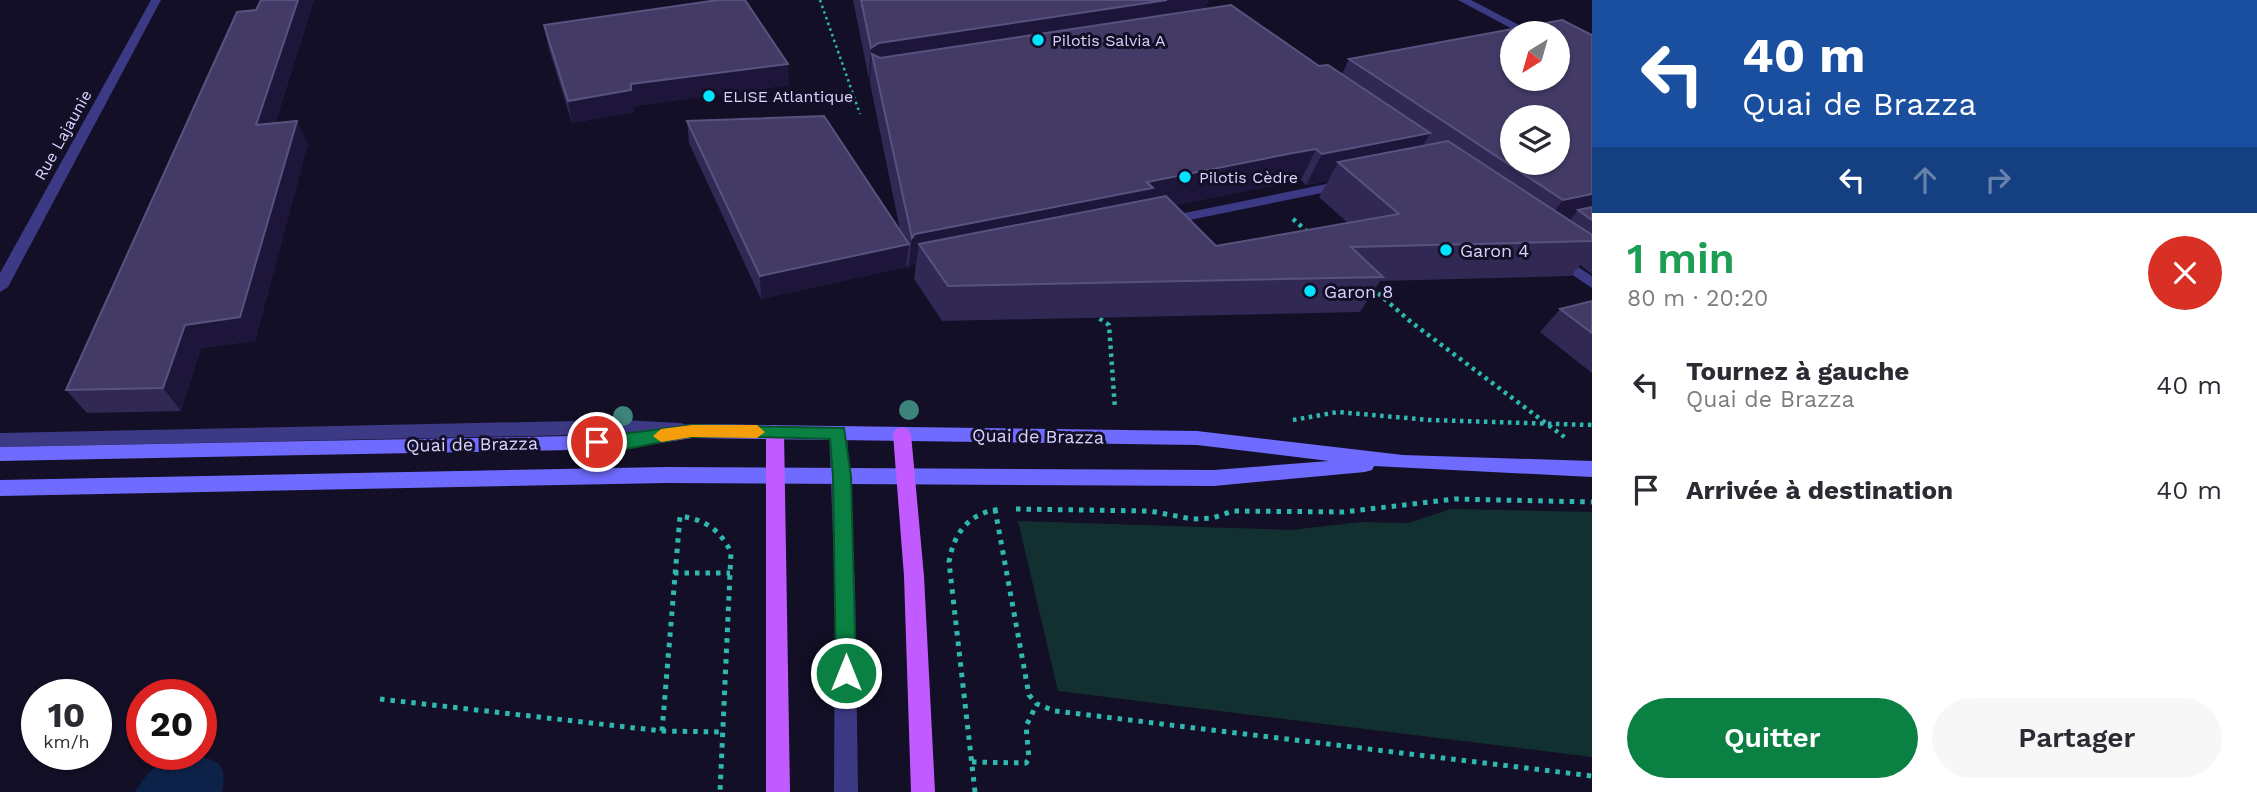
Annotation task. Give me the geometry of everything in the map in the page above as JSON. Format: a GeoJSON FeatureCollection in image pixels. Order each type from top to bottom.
{"type":"FeatureCollection","features":[{"type":"Feature","properties":{"kind":"main road","name":"Quai de Brazza"},"geometry":{"type":"LineString","coordinates":[[0,454],[622,442],[692,431],[1197,438],[1404,462],[1592,469]]}},
{"type":"Feature","properties":{"kind":"main road"},"geometry":{"type":"LineString","coordinates":[[775,432],[778,792]]}},
{"type":"Feature","properties":{"kind":"main road"},"geometry":{"type":"LineString","coordinates":[[902,434],[914,576],[923,792]]}},
{"type":"Feature","properties":{"kind":"main road","name":"Quai de Brazza"},"geometry":{"type":"LineString","coordinates":[[0,488],[666,475],[1214,478],[1404,462]]}},
{"type":"Feature","properties":{"kind":"street","name":"Rue Lajaunie"},"geometry":{"type":"LineString","coordinates":[[0,287],[156,0]]}},
{"type":"Feature","properties":{"kind":"street"},"geometry":{"type":"LineString","coordinates":[[1463,0],[1504,21]]}},
{"type":"Feature","properties":{"kind":"street"},"geometry":{"type":"LineString","coordinates":[[1144,225],[1363,180]]}},
{"type":"Feature","properties":{"kind":"street"},"geometry":{"type":"LineString","coordinates":[[1543,248],[1592,283]]}},
{"type":"Feature","properties":{"kind":"street"},"geometry":{"type":"LineString","coordinates":[[0,440],[608,428],[692,431]]}},
{"type":"Feature","properties":{"kind":"street"},"geometry":{"type":"LineString","coordinates":[[838,433],[842,476],[848,792]]}},
{"type":"Feature","properties":{"kind":"path"},"geometry":{"type":"LineString","coordinates":[[820,0],[860,114]]}},
{"type":"Feature","properties":{"kind":"path"},"geometry":{"type":"LineString","coordinates":[[1270,199],[1311,234]]}},
{"type":"Feature","properties":{"kind":"path"},"geometry":{"type":"LineString","coordinates":[[1371,287],[1411,322],[1574,444]]}},
{"type":"Feature","properties":{"kind":"path"},"geometry":{"type":"LineString","coordinates":[[1087,307],[1096,318],[1109,325],[1115,409],[1102,409]]}},
{"type":"Feature","properties":{"kind":"path"},"geometry":{"type":"LineString","coordinates":[[975,792],[949,562],[951,544],[962,524],[979,513],[995,509],[1150,510],[1171,518],[1218,519],[1233,511],[1343,512],[1455,499],[1592,502]]}},
{"type":"Feature","properties":{"kind":"path"},"geometry":{"type":"LineString","coordinates":[[995,509],[1029,695],[1037,704],[1055,711],[1592,776]]}},
{"type":"Feature","properties":{"kind":"path"},"geometry":{"type":"LineString","coordinates":[[662,731],[680,516],[704,520],[722,533],[732,552],[720,792]]}},
{"type":"Feature","properties":{"kind":"path"},"geometry":{"type":"LineString","coordinates":[[674,573],[730,573]]}},
{"type":"Feature","properties":{"kind":"path"},"geometry":{"type":"LineString","coordinates":[[380,699],[662,731],[723,732]]}},
{"type":"Feature","properties":{"kind":"path"},"geometry":{"type":"LineString","coordinates":[[972,762],[1026,763],[1029,759],[1026,726],[1037,704]]}},
{"type":"Feature","properties":{"kind":"green space"},"geometry":{"type":"Polygon","coordinates":[[[1451,509],[1592,512],[1592,757],[1058,691],[1018,521],[1291,530],[1361,522],[1408,523],[1451,509]]]}},
{"type":"Feature","properties":{"kind":"water"},"geometry":{"type":"Polygon","coordinates":[[[217,763],[223,771],[224,780],[222,792],[135,792],[152,770],[217,770],[217,763]]]}},
{"type":"Feature","properties":{"kind":"building"},"geometry":{"type":"Polygon","coordinates":[[[261,0],[298,0],[256,125],[297,121],[240,317],[185,325],[163,388],[66,390],[237,12],[256,10],[261,0]]]}},
{"type":"Feature","properties":{"kind":"building"},"geometry":{"type":"Polygon","coordinates":[[[718,0],[745,0],[788,64],[631,84],[631,90],[568,101],[544,25],[718,0]]]}},
{"type":"Feature","properties":{"kind":"building"},"geometry":{"type":"Polygon","coordinates":[[[861,0],[1167,0],[879,43],[871,48],[861,0]]]}},
{"type":"Feature","properties":{"kind":"building"},"geometry":{"type":"Polygon","coordinates":[[[1231,5],[1319,66],[1328,65],[1430,133],[1322,154],[1316,149],[1147,182],[1153,188],[915,234],[912,238],[872,54],[880,58],[1231,5]]]}},
{"type":"Feature","properties":{"kind":"building"},"geometry":{"type":"Polygon","coordinates":[[[1570,24],[1592,35],[1592,194],[1563,200],[1525,175],[1570,175],[1570,105],[1500,105],[1500,158],[1349,59],[1500,31],[1500,91],[1570,91],[1570,24]]]}},
{"type":"Feature","properties":{"kind":"building"},"geometry":{"type":"Polygon","coordinates":[[[824,116],[909,244],[760,276],[687,121],[824,116]]]}},
{"type":"Feature","properties":{"kind":"building"},"geometry":{"type":"Polygon","coordinates":[[[1448,141],[1592,235],[1592,241],[1351,247],[1383,277],[948,286],[919,244],[1166,196],[1216,246],[1399,214],[1338,162],[1448,141]]]}},
{"type":"Feature","properties":{"kind":"building"},"geometry":{"type":"Polygon","coordinates":[[[1592,207],[1592,220],[1578,210],[1592,207]]]}},
{"type":"Feature","properties":{"kind":"building"},"geometry":{"type":"Polygon","coordinates":[[[1592,301],[1592,333],[1560,309],[1592,301]]]}},
{"type":"Feature","properties":{"kind":"slow traffic"},"geometry":{"type":"LineString","coordinates":[[661,436],[692,431],[757,432]]}},
{"type":"Feature","properties":{"kind":"place","name":"Pilotis Salvia A"},"geometry":{"type":"Point","coordinates":[1038,40]}},
{"type":"Feature","properties":{"kind":"place","name":"ELISE Atlantique"},"geometry":{"type":"Point","coordinates":[709,96]}},
{"type":"Feature","properties":{"kind":"place","name":"Pilotis Cèdre"},"geometry":{"type":"Point","coordinates":[1185,177]}},
{"type":"Feature","properties":{"kind":"place","name":"Garon 4"},"geometry":{"type":"Point","coordinates":[1446,250]}},
{"type":"Feature","properties":{"kind":"place","name":"Garon 8"},"geometry":{"type":"Point","coordinates":[1310,291]}},
{"type":"Feature","properties":{"kind":"route"},"geometry":{"type":"LineString","coordinates":[[597,442],[622,442],[692,431],[838,433],[842,476],[846,673]]}}]}
